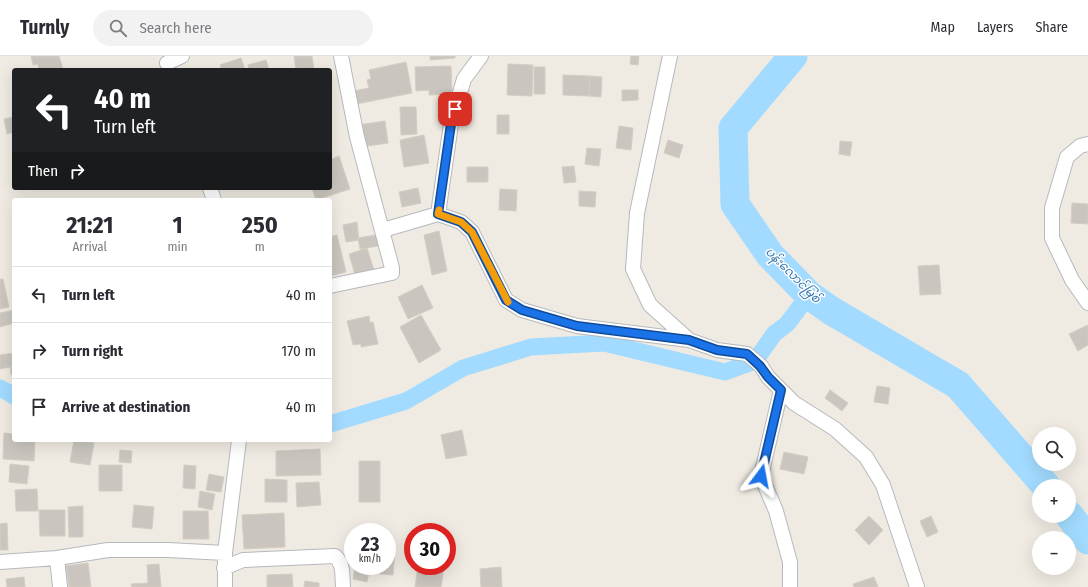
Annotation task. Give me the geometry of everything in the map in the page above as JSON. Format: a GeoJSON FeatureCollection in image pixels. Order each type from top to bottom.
{"type":"FeatureCollection","features":[{"type":"Feature","properties":{"kind":"street"},"geometry":{"type":"LineString","coordinates":[[168,63],[182,56]]}},
{"type":"Feature","properties":{"kind":"street"},"geometry":{"type":"LineString","coordinates":[[332,286],[392,273],[383,230],[356,137],[341,56]]}},
{"type":"Feature","properties":{"kind":"street"},"geometry":{"type":"LineString","coordinates":[[438,214],[451,124],[464,79],[481,56]]}},
{"type":"Feature","properties":{"kind":"street"},"geometry":{"type":"LineString","coordinates":[[670,56],[637,213],[633,269],[650,305],[689,340]]}},
{"type":"Feature","properties":{"kind":"street"},"geometry":{"type":"LineString","coordinates":[[1088,144],[1080,146],[1067,157],[1052,208],[1052,238],[1072,280],[1088,303]]}},
{"type":"Feature","properties":{"kind":"street"},"geometry":{"type":"LineString","coordinates":[[383,230],[438,214],[461,222],[472,232],[506,300],[522,310],[577,326],[689,340],[717,350],[747,354],[794,403],[834,429],[866,457],[883,485],[918,587]]}},
{"type":"Feature","properties":{"kind":"street"},"geometry":{"type":"LineString","coordinates":[[781,390],[761,476],[776,512],[790,562],[790,587]]}},
{"type":"Feature","properties":{"kind":"street"},"geometry":{"type":"LineString","coordinates":[[225,587],[225,553],[238,447]]}},
{"type":"Feature","properties":{"kind":"street"},"geometry":{"type":"LineString","coordinates":[[0,562],[57,558],[108,550],[168,550],[225,553]]}},
{"type":"Feature","properties":{"kind":"street"},"geometry":{"type":"LineString","coordinates":[[224,568],[243,560],[335,556],[339,560],[342,567],[342,587]]}},
{"type":"Feature","properties":{"kind":"street"},"geometry":{"type":"LineString","coordinates":[[57,558],[60,587]]}},
{"type":"Feature","properties":{"kind":"building"},"geometry":{"type":"Polygon","coordinates":[[[31,56],[59,56],[63,68],[39,68],[38,64],[33,65],[31,56]]]}},
{"type":"Feature","properties":{"kind":"building"},"geometry":{"type":"Polygon","coordinates":[[[294,56],[312,56],[314,68],[296,68],[294,56]]]}},
{"type":"Feature","properties":{"kind":"building"},"geometry":{"type":"Polygon","coordinates":[[[430,56],[455,56],[455,58],[430,60],[430,56]]]}},
{"type":"Feature","properties":{"kind":"building"},"geometry":{"type":"Polygon","coordinates":[[[631,56],[639,56],[638,65],[630,64],[631,56]]]}},
{"type":"Feature","properties":{"kind":"building"},"geometry":{"type":"Polygon","coordinates":[[[241,58],[244,68],[221,68],[220,65],[241,58]]]}},
{"type":"Feature","properties":{"kind":"building"},"geometry":{"type":"Polygon","coordinates":[[[266,60],[268,68],[249,68],[248,65],[266,60]]]}},
{"type":"Feature","properties":{"kind":"building"},"geometry":{"type":"Polygon","coordinates":[[[406,62],[412,93],[351,105],[348,92],[369,88],[367,80],[371,79],[369,70],[406,62]]]}},
{"type":"Feature","properties":{"kind":"building"},"geometry":{"type":"Polygon","coordinates":[[[508,64],[533,65],[532,96],[507,95],[508,64]]]}},
{"type":"Feature","properties":{"kind":"building"},"geometry":{"type":"Polygon","coordinates":[[[451,66],[452,94],[429,95],[429,90],[416,91],[415,67],[451,66]]]}},
{"type":"Feature","properties":{"kind":"building"},"geometry":{"type":"Polygon","coordinates":[[[534,67],[545,67],[545,94],[534,94],[534,67]]]}},
{"type":"Feature","properties":{"kind":"building"},"geometry":{"type":"Polygon","coordinates":[[[563,75],[590,76],[589,96],[563,95],[563,75]]]}},
{"type":"Feature","properties":{"kind":"building"},"geometry":{"type":"Polygon","coordinates":[[[590,76],[602,77],[601,97],[589,96],[590,76]]]}},
{"type":"Feature","properties":{"kind":"building"},"geometry":{"type":"Polygon","coordinates":[[[622,90],[638,90],[638,100],[622,101],[622,90]]]}},
{"type":"Feature","properties":{"kind":"building"},"geometry":{"type":"Polygon","coordinates":[[[400,107],[416,107],[417,134],[401,135],[400,107]]]}},
{"type":"Feature","properties":{"kind":"building"},"geometry":{"type":"Polygon","coordinates":[[[497,115],[509,115],[509,134],[497,134],[497,115]]]}},
{"type":"Feature","properties":{"kind":"building"},"geometry":{"type":"Polygon","coordinates":[[[12,117],[12,133],[7,134],[4,119],[12,117]]]}},
{"type":"Feature","properties":{"kind":"building"},"geometry":{"type":"Polygon","coordinates":[[[385,121],[388,143],[361,147],[358,125],[385,121]]]}},
{"type":"Feature","properties":{"kind":"building"},"geometry":{"type":"Polygon","coordinates":[[[619,126],[633,128],[631,150],[616,148],[619,126]]]}},
{"type":"Feature","properties":{"kind":"building"},"geometry":{"type":"Polygon","coordinates":[[[424,135],[429,163],[404,167],[400,140],[424,135]]]}},
{"type":"Feature","properties":{"kind":"building"},"geometry":{"type":"Polygon","coordinates":[[[668,140],[683,145],[679,158],[664,153],[668,140]]]}},
{"type":"Feature","properties":{"kind":"building"},"geometry":{"type":"Polygon","coordinates":[[[840,141],[852,142],[850,156],[839,154],[840,141]]]}},
{"type":"Feature","properties":{"kind":"building"},"geometry":{"type":"Polygon","coordinates":[[[587,148],[601,149],[599,166],[585,164],[587,148]]]}},
{"type":"Feature","properties":{"kind":"building"},"geometry":{"type":"Polygon","coordinates":[[[339,156],[350,189],[322,198],[315,198],[313,190],[332,190],[332,159],[339,156]]]}},
{"type":"Feature","properties":{"kind":"building"},"geometry":{"type":"Polygon","coordinates":[[[574,166],[576,182],[564,183],[562,167],[574,166]]]}},
{"type":"Feature","properties":{"kind":"building"},"geometry":{"type":"Polygon","coordinates":[[[467,167],[488,167],[488,182],[467,182],[467,167]]]}},
{"type":"Feature","properties":{"kind":"building"},"geometry":{"type":"Polygon","coordinates":[[[418,188],[421,203],[402,207],[399,192],[418,188]]]}},
{"type":"Feature","properties":{"kind":"building"},"geometry":{"type":"Polygon","coordinates":[[[500,189],[517,190],[516,211],[499,210],[500,189]]]}},
{"type":"Feature","properties":{"kind":"building"},"geometry":{"type":"Polygon","coordinates":[[[579,191],[596,192],[595,207],[579,206],[579,191]]]}},
{"type":"Feature","properties":{"kind":"building"},"geometry":{"type":"Polygon","coordinates":[[[1072,203],[1088,204],[1088,224],[1071,223],[1072,203]]]}},
{"type":"Feature","properties":{"kind":"building"},"geometry":{"type":"Polygon","coordinates":[[[357,222],[359,240],[346,242],[343,225],[357,222]]]}},
{"type":"Feature","properties":{"kind":"building"},"geometry":{"type":"Polygon","coordinates":[[[439,231],[447,271],[432,275],[424,235],[439,231]]]}},
{"type":"Feature","properties":{"kind":"building"},"geometry":{"type":"Polygon","coordinates":[[[337,235],[346,272],[332,276],[332,236],[337,235]]]}},
{"type":"Feature","properties":{"kind":"building"},"geometry":{"type":"Polygon","coordinates":[[[376,235],[378,246],[360,249],[358,238],[376,235]]]}},
{"type":"Feature","properties":{"kind":"building"},"geometry":{"type":"Polygon","coordinates":[[[367,248],[374,270],[355,275],[349,254],[367,248]]]}},
{"type":"Feature","properties":{"kind":"building"},"geometry":{"type":"Polygon","coordinates":[[[939,265],[941,294],[920,295],[918,266],[939,265]]]}},
{"type":"Feature","properties":{"kind":"building"},"geometry":{"type":"Polygon","coordinates":[[[0,279],[3,279],[9,307],[0,309],[0,279]]]}},
{"type":"Feature","properties":{"kind":"building"},"geometry":{"type":"Polygon","coordinates":[[[422,285],[433,308],[408,319],[398,297],[422,285]]]}},
{"type":"Feature","properties":{"kind":"building"},"geometry":{"type":"Polygon","coordinates":[[[12,310],[12,324],[0,327],[0,313],[12,310]]]}},
{"type":"Feature","properties":{"kind":"building"},"geometry":{"type":"Polygon","coordinates":[[[421,315],[441,350],[419,363],[400,327],[421,315]]]}},
{"type":"Feature","properties":{"kind":"building"},"geometry":{"type":"Polygon","coordinates":[[[369,316],[370,323],[373,322],[378,344],[361,347],[361,344],[353,345],[347,321],[369,316]]]}},
{"type":"Feature","properties":{"kind":"building"},"geometry":{"type":"Polygon","coordinates":[[[1088,325],[1088,345],[1078,351],[1069,334],[1088,325]]]}},
{"type":"Feature","properties":{"kind":"building"},"geometry":{"type":"Polygon","coordinates":[[[12,353],[12,375],[10,367],[0,369],[0,355],[12,353]]]}},
{"type":"Feature","properties":{"kind":"building"},"geometry":{"type":"Polygon","coordinates":[[[877,386],[890,388],[888,404],[874,402],[877,386]]]}},
{"type":"Feature","properties":{"kind":"building"},"geometry":{"type":"Polygon","coordinates":[[[830,390],[848,403],[842,411],[825,398],[830,390]]]}},
{"type":"Feature","properties":{"kind":"building"},"geometry":{"type":"Polygon","coordinates":[[[462,430],[467,455],[446,459],[441,435],[462,430]]]}},
{"type":"Feature","properties":{"kind":"building"},"geometry":{"type":"Polygon","coordinates":[[[4,433],[12,434],[12,442],[35,442],[34,461],[3,459],[4,433]]]}},
{"type":"Feature","properties":{"kind":"building"},"geometry":{"type":"Polygon","coordinates":[[[74,442],[94,443],[90,465],[70,462],[74,442]]]}},
{"type":"Feature","properties":{"kind":"building"},"geometry":{"type":"Polygon","coordinates":[[[320,449],[321,475],[276,476],[276,451],[320,449]]]}},
{"type":"Feature","properties":{"kind":"building"},"geometry":{"type":"Polygon","coordinates":[[[120,450],[132,451],[131,463],[119,462],[120,450]]]}},
{"type":"Feature","properties":{"kind":"building"},"geometry":{"type":"Polygon","coordinates":[[[784,452],[808,457],[804,474],[780,469],[784,452]]]}},
{"type":"Feature","properties":{"kind":"building"},"geometry":{"type":"Polygon","coordinates":[[[359,461],[380,461],[380,502],[359,502],[359,461]]]}},
{"type":"Feature","properties":{"kind":"building"},"geometry":{"type":"Polygon","coordinates":[[[10,464],[29,466],[27,484],[9,482],[10,464]]]}},
{"type":"Feature","properties":{"kind":"building"},"geometry":{"type":"Polygon","coordinates":[[[99,465],[122,465],[122,491],[99,491],[99,465]]]}},
{"type":"Feature","properties":{"kind":"building"},"geometry":{"type":"Polygon","coordinates":[[[184,465],[196,466],[195,489],[183,488],[184,465]]]}},
{"type":"Feature","properties":{"kind":"building"},"geometry":{"type":"Polygon","coordinates":[[[209,474],[224,477],[221,492],[206,490],[209,474]]]}},
{"type":"Feature","properties":{"kind":"building"},"geometry":{"type":"Polygon","coordinates":[[[265,479],[287,480],[287,502],[265,502],[265,479]]]}},
{"type":"Feature","properties":{"kind":"building"},"geometry":{"type":"Polygon","coordinates":[[[319,482],[321,505],[297,507],[296,483],[319,482]]]}},
{"type":"Feature","properties":{"kind":"building"},"geometry":{"type":"Polygon","coordinates":[[[37,489],[38,511],[16,511],[15,490],[37,489]]]}},
{"type":"Feature","properties":{"kind":"building"},"geometry":{"type":"Polygon","coordinates":[[[200,491],[215,494],[212,510],[198,507],[200,491]]]}},
{"type":"Feature","properties":{"kind":"building"},"geometry":{"type":"Polygon","coordinates":[[[134,505],[154,507],[152,529],[132,527],[134,505]]]}},
{"type":"Feature","properties":{"kind":"building"},"geometry":{"type":"Polygon","coordinates":[[[83,506],[83,537],[69,537],[68,507],[83,506]]]}},
{"type":"Feature","properties":{"kind":"building"},"geometry":{"type":"Polygon","coordinates":[[[39,510],[65,510],[65,536],[40,536],[39,510]]]}},
{"type":"Feature","properties":{"kind":"building"},"geometry":{"type":"Polygon","coordinates":[[[183,511],[208,511],[209,539],[183,539],[183,511]]]}},
{"type":"Feature","properties":{"kind":"building"},"geometry":{"type":"Polygon","coordinates":[[[284,513],[285,547],[244,549],[242,515],[284,513]]]}},
{"type":"Feature","properties":{"kind":"building"},"geometry":{"type":"Polygon","coordinates":[[[869,516],[883,530],[869,545],[855,530],[869,516]]]}},
{"type":"Feature","properties":{"kind":"building"},"geometry":{"type":"Polygon","coordinates":[[[931,516],[938,532],[927,537],[920,521],[931,516]]]}},
{"type":"Feature","properties":{"kind":"building"},"geometry":{"type":"Polygon","coordinates":[[[7,523],[8,550],[0,550],[0,524],[7,523]]]}},
{"type":"Feature","properties":{"kind":"building"},"geometry":{"type":"Polygon","coordinates":[[[88,563],[91,587],[69,587],[66,566],[88,563]]]}},
{"type":"Feature","properties":{"kind":"building"},"geometry":{"type":"Polygon","coordinates":[[[159,564],[161,587],[132,587],[131,584],[148,583],[147,565],[159,564]]]}},
{"type":"Feature","properties":{"kind":"building"},"geometry":{"type":"Polygon","coordinates":[[[501,567],[502,587],[481,587],[480,569],[501,567]]]}},
{"type":"Feature","properties":{"kind":"building"},"geometry":{"type":"Polygon","coordinates":[[[292,574],[293,587],[267,587],[267,575],[292,574]]]}},
{"type":"Feature","properties":{"kind":"building"},"geometry":{"type":"Polygon","coordinates":[[[354,575],[368,575],[367,582],[353,579],[354,575]]]}},
{"type":"Feature","properties":{"kind":"building"},"geometry":{"type":"Polygon","coordinates":[[[417,575],[443,575],[441,587],[415,587],[417,575]]]}},
{"type":"Feature","properties":{"kind":"building"},"geometry":{"type":"Polygon","coordinates":[[[24,577],[25,587],[7,587],[6,579],[24,577]]]}},
{"type":"Feature","properties":{"kind":"building"},"geometry":{"type":"Polygon","coordinates":[[[874,577],[878,587],[854,587],[853,584],[874,577]]]}},
{"type":"Feature","properties":{"kind":"building"},"geometry":{"type":"Polygon","coordinates":[[[305,581],[319,583],[319,587],[304,587],[305,581]]]}},
{"type":"Feature","properties":{"kind":"waterway","name":"ပန်းလောင်မြစ်"},"geometry":{"type":"LineString","coordinates":[[793,56],[733,128],[735,204],[770,255],[809,295],[830,310],[958,385],[1040,479]]}},
{"type":"Feature","properties":{"kind":"waterway"},"geometry":{"type":"LineString","coordinates":[[332,423],[406,401],[463,368],[531,347],[604,343],[725,372],[755,361],[774,334],[787,324],[809,295]]}},
{"type":"Feature","properties":{"kind":"waterway"},"geometry":{"type":"LineString","coordinates":[[0,388],[12,395]]}},
{"type":"Feature","properties":{"kind":"waterway","name":"ပန်းလောင်မြစ်"},"geometry":{"type":"LineString","coordinates":[[1075,523],[1088,540]]}},
{"type":"Feature","properties":{"kind":"slow traffic"},"geometry":{"type":"LineString","coordinates":[[439,210],[438,214],[461,222],[472,232],[508,302]]}},
{"type":"Feature","properties":{"kind":"route"},"geometry":{"type":"LineString","coordinates":[[455,109],[443,173],[438,214],[461,222],[472,232],[506,300],[522,310],[577,326],[689,340],[717,350],[747,354],[760,366],[768,377],[781,390],[761,476]]}}]}
